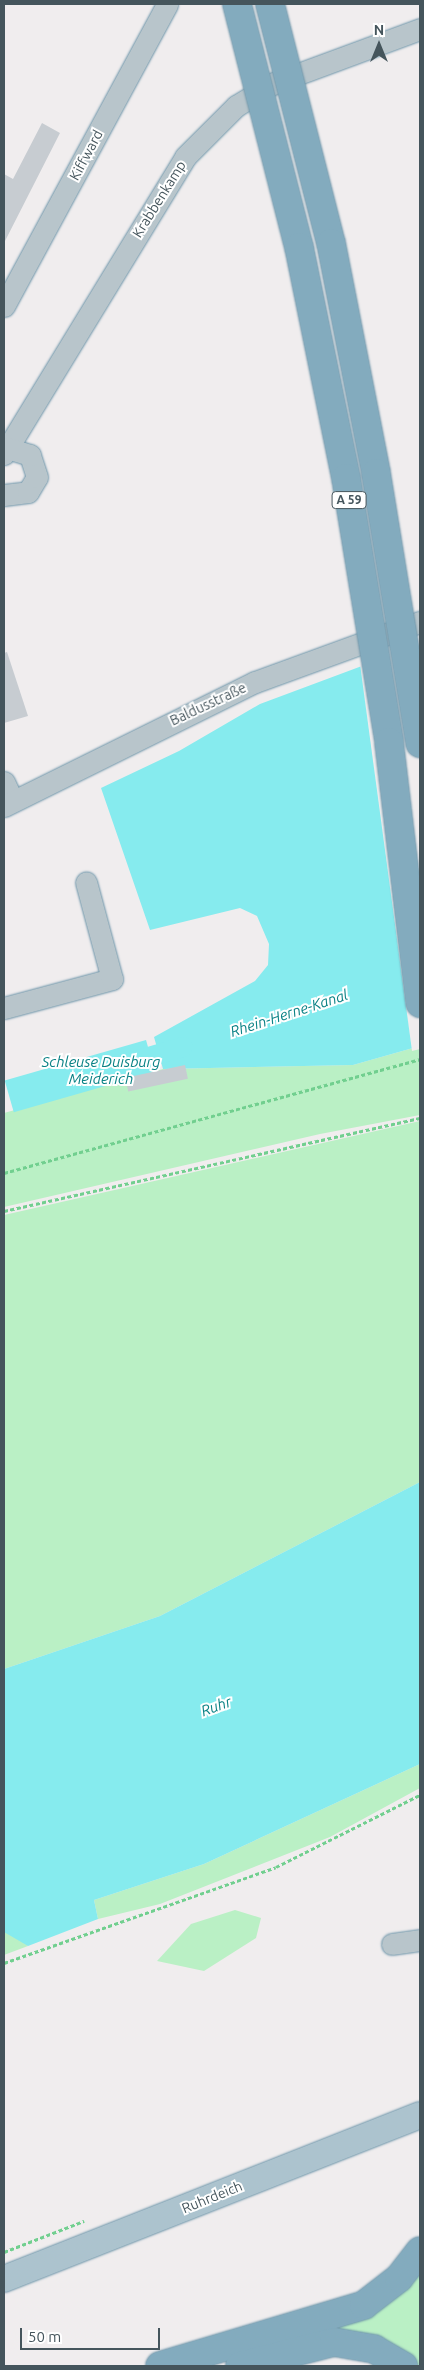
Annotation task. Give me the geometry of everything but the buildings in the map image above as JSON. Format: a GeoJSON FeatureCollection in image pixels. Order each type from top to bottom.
{"type":"FeatureCollection","features":[{"type":"Feature","properties":{"kind":"highway","name":"A 59"},"geometry":{"type":"LineString","coordinates":[[237,4],[299,247],[346,478],[389,742],[420,1003]]}},
{"type":"Feature","properties":{"kind":"highway","name":"A 59"},"geometry":{"type":"LineString","coordinates":[[270,4],[331,243],[376,473],[420,743]]}},
{"type":"Feature","properties":{"kind":"highway"},"geometry":{"type":"LineString","coordinates":[[160,2366],[364,2305],[399,2278],[420,2251]]}},
{"type":"Feature","properties":{"kind":"highway"},"geometry":{"type":"LineString","coordinates":[[240,2366],[334,2342],[374,2349],[403,2366]]}},
{"type":"Feature","properties":{"kind":"main road","name":"Ruhrdeich"},"geometry":{"type":"LineString","coordinates":[[4,2279],[420,2114]]}},
{"type":"Feature","properties":{"kind":"street","name":"Kiffward"},"geometry":{"type":"LineString","coordinates":[[4,306],[167,4]]}},
{"type":"Feature","properties":{"kind":"street","name":"Krabbenkamp"},"geometry":{"type":"LineString","coordinates":[[4,495],[28,492],[37,477],[30,455],[6,451],[185,157],[236,106],[274,83],[420,29]]}},
{"type":"Feature","properties":{"kind":"street","name":"Baldusstraße"},"geometry":{"type":"LineString","coordinates":[[9,803],[247,686],[420,622]]}},
{"type":"Feature","properties":{"kind":"street"},"geometry":{"type":"LineString","coordinates":[[4,782],[9,803]]}},
{"type":"Feature","properties":{"kind":"street"},"geometry":{"type":"LineString","coordinates":[[4,1008],[112,979],[86,882]]}},
{"type":"Feature","properties":{"kind":"street"},"geometry":{"type":"LineString","coordinates":[[392,1944],[420,1940]]}},
{"type":"Feature","properties":{"kind":"path"},"geometry":{"type":"LineString","coordinates":[[4,1174],[420,1059]]}},
{"type":"Feature","properties":{"kind":"path"},"geometry":{"type":"LineString","coordinates":[[4,1212],[320,1137],[420,1118]]}},
{"type":"Feature","properties":{"kind":"path"},"geometry":{"type":"LineString","coordinates":[[4,1963],[276,1867],[420,1794]]}},
{"type":"Feature","properties":{"kind":"green space"},"geometry":{"type":"Polygon","coordinates":[[[420,1046],[420,1115],[320,1134],[4,1207],[4,1113],[163,1069],[353,1065],[420,1046]]]}},
{"type":"Feature","properties":{"kind":"green space"},"geometry":{"type":"Polygon","coordinates":[[[420,1121],[420,1482],[160,1616],[4,1669],[4,1215],[420,1121]]]}},
{"type":"Feature","properties":{"kind":"green space"},"geometry":{"type":"Polygon","coordinates":[[[420,1764],[420,1788],[330,1837],[160,1904],[98,1919],[94,1900],[204,1864],[420,1764]]]}},
{"type":"Feature","properties":{"kind":"green space"},"geometry":{"type":"Polygon","coordinates":[[[235,1910],[261,1918],[256,1938],[204,1971],[157,1961],[191,1924],[235,1910]]]}},
{"type":"Feature","properties":{"kind":"green space"},"geometry":{"type":"Polygon","coordinates":[[[8,1930],[28,1946],[4,1955],[4,1932],[8,1930]]]}},
{"type":"Feature","properties":{"kind":"green space"},"geometry":{"type":"Polygon","coordinates":[[[420,2270],[420,2366],[315,2337],[420,2270]]]}},
{"type":"Feature","properties":{"kind":"water","name":"Rhein-Herne-Kanal"},"geometry":{"type":"Polygon","coordinates":[[[386,657],[420,1046],[353,1065],[163,1069],[154,1037],[255,981],[268,965],[269,944],[257,916],[240,908],[150,930],[101,788],[179,751],[260,704],[386,657]]]}},
{"type":"Feature","properties":{"kind":"water","name":"Schleuse Duisburg Meiderich"},"geometry":{"type":"Polygon","coordinates":[[[146,1040],[155,1072],[14,1112],[5,1081],[146,1040]]]}},
{"type":"Feature","properties":{"kind":"water","name":"Ruhr"},"geometry":{"type":"Polygon","coordinates":[[[420,1482],[420,1764],[204,1864],[94,1900],[98,1919],[28,1946],[4,1932],[4,1669],[160,1616],[420,1482]]]}},
{"type":"Feature","properties":{"kind":"pier"},"geometry":{"type":"Polygon","coordinates":[[[420,649],[420,1049],[412,1051],[360,664],[420,649]]]}},
{"type":"Feature","properties":{"kind":"waterway"},"geometry":{"type":"LineString","coordinates":[[124,1064],[183,1047]]}}]}
